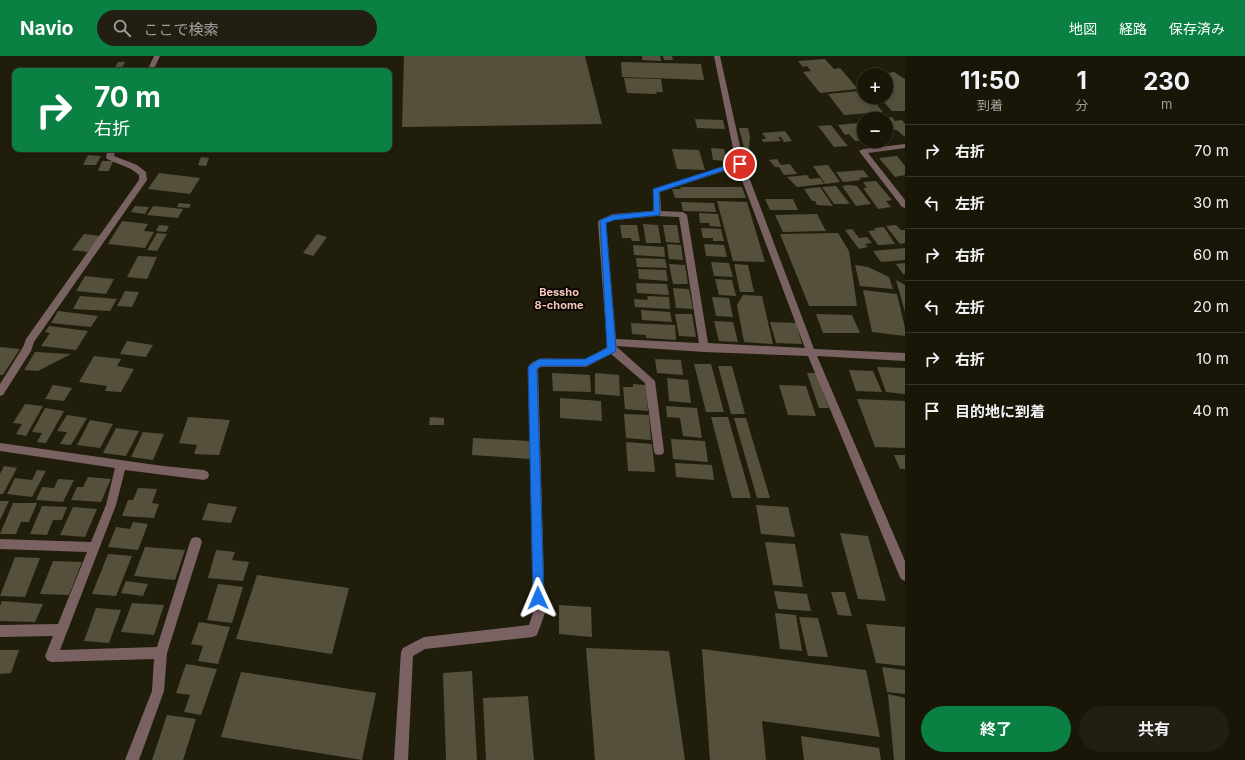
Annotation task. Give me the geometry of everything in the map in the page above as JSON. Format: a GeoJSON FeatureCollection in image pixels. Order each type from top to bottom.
{"type":"FeatureCollection","features":[{"type":"Feature","properties":{"kind":"street"},"geometry":{"type":"LineString","coordinates":[[151,68],[156,56]]}},
{"type":"Feature","properties":{"kind":"street"},"geometry":{"type":"LineString","coordinates":[[717,56],[740,164],[811,352],[905,575]]}},
{"type":"Feature","properties":{"kind":"street"},"geometry":{"type":"LineString","coordinates":[[905,146],[863,151],[905,205]]}},
{"type":"Feature","properties":{"kind":"street"},"geometry":{"type":"LineString","coordinates":[[0,392],[28,348],[29,341],[143,180],[143,174],[134,167],[110,157],[111,152]]}},
{"type":"Feature","properties":{"kind":"street"},"geometry":{"type":"LineString","coordinates":[[657,213],[656,191],[740,164]]}},
{"type":"Feature","properties":{"kind":"street"},"geometry":{"type":"LineString","coordinates":[[659,451],[650,381],[611,346],[602,222],[613,217],[657,213],[683,215],[704,348]]}},
{"type":"Feature","properties":{"kind":"street"},"geometry":{"type":"LineString","coordinates":[[401,760],[407,652],[424,643],[533,631],[539,613],[533,367],[539,363],[586,363],[611,346],[811,352],[905,357]]}},
{"type":"Feature","properties":{"kind":"street"},"geometry":{"type":"LineString","coordinates":[[0,447],[121,465],[204,475]]}},
{"type":"Feature","properties":{"kind":"street"},"geometry":{"type":"LineString","coordinates":[[121,465],[111,505],[51,656],[161,653]]}},
{"type":"Feature","properties":{"kind":"street"},"geometry":{"type":"LineString","coordinates":[[132,760],[158,691],[161,653],[196,542]]}},
{"type":"Feature","properties":{"kind":"street"},"geometry":{"type":"LineString","coordinates":[[0,544],[95,547]]}},
{"type":"Feature","properties":{"kind":"street"},"geometry":{"type":"LineString","coordinates":[[0,631],[62,630]]}},
{"type":"Feature","properties":{"kind":"building"},"geometry":{"type":"Polygon","coordinates":[[[404,56],[585,56],[602,124],[402,127],[404,56]]]}},
{"type":"Feature","properties":{"kind":"building"},"geometry":{"type":"Polygon","coordinates":[[[642,56],[660,56],[661,61],[642,60],[642,56]]]}},
{"type":"Feature","properties":{"kind":"building"},"geometry":{"type":"Polygon","coordinates":[[[663,56],[672,56],[673,60],[664,60],[663,56]]]}},
{"type":"Feature","properties":{"kind":"building"},"geometry":{"type":"Polygon","coordinates":[[[825,59],[834,69],[840,68],[857,89],[820,93],[803,72],[811,71],[807,66],[803,67],[798,61],[825,59]]]}},
{"type":"Feature","properties":{"kind":"building"},"geometry":{"type":"Polygon","coordinates":[[[118,62],[125,62],[122,68],[115,68],[118,62]]]}},
{"type":"Feature","properties":{"kind":"building"},"geometry":{"type":"Polygon","coordinates":[[[621,62],[701,64],[704,80],[622,77],[621,62]]]}},
{"type":"Feature","properties":{"kind":"building"},"geometry":{"type":"Polygon","coordinates":[[[893,72],[905,79],[905,111],[892,111],[886,104],[893,104],[893,72]]]}},
{"type":"Feature","properties":{"kind":"building"},"geometry":{"type":"Polygon","coordinates":[[[624,78],[661,79],[663,92],[656,92],[657,94],[627,93],[624,78]]]}},
{"type":"Feature","properties":{"kind":"building"},"geometry":{"type":"Polygon","coordinates":[[[857,91],[857,104],[876,104],[883,112],[857,112],[857,114],[844,115],[828,94],[857,91]]]}},
{"type":"Feature","properties":{"kind":"building"},"geometry":{"type":"Polygon","coordinates":[[[893,118],[895,121],[902,120],[905,124],[905,137],[897,130],[893,130],[893,118]]]}},
{"type":"Feature","properties":{"kind":"building"},"geometry":{"type":"Polygon","coordinates":[[[695,119],[723,120],[725,129],[697,128],[695,119]]]}},
{"type":"Feature","properties":{"kind":"building"},"geometry":{"type":"Polygon","coordinates":[[[857,123],[857,141],[855,141],[849,134],[845,135],[838,125],[857,123]]]}},
{"type":"Feature","properties":{"kind":"building"},"geometry":{"type":"Polygon","coordinates":[[[831,125],[848,146],[834,147],[818,126],[831,125]]]}},
{"type":"Feature","properties":{"kind":"building"},"geometry":{"type":"Polygon","coordinates":[[[739,128],[748,128],[750,137],[750,152],[745,152],[739,128]]]}},
{"type":"Feature","properties":{"kind":"building"},"geometry":{"type":"Polygon","coordinates":[[[785,131],[792,141],[784,142],[781,137],[778,137],[781,141],[763,142],[762,139],[766,139],[762,133],[785,131]]]}},
{"type":"Feature","properties":{"kind":"building"},"geometry":{"type":"Polygon","coordinates":[[[711,148],[724,149],[727,161],[713,160],[711,148]]]}},
{"type":"Feature","properties":{"kind":"building"},"geometry":{"type":"Polygon","coordinates":[[[672,149],[699,150],[705,170],[677,169],[672,149]]]}},
{"type":"Feature","properties":{"kind":"building"},"geometry":{"type":"Polygon","coordinates":[[[88,155],[101,156],[96,165],[83,165],[88,155]]]}},
{"type":"Feature","properties":{"kind":"building"},"geometry":{"type":"Polygon","coordinates":[[[897,156],[905,166],[905,175],[895,177],[879,158],[897,156]]]}},
{"type":"Feature","properties":{"kind":"building"},"geometry":{"type":"Polygon","coordinates":[[[201,157],[209,158],[206,166],[198,165],[201,157]]]}},
{"type":"Feature","properties":{"kind":"building"},"geometry":{"type":"Polygon","coordinates":[[[777,159],[781,165],[790,164],[797,174],[784,175],[779,167],[775,167],[769,160],[777,159]]]}},
{"type":"Feature","properties":{"kind":"building"},"geometry":{"type":"Polygon","coordinates":[[[102,161],[113,161],[109,171],[98,171],[102,161]]]}},
{"type":"Feature","properties":{"kind":"building"},"geometry":{"type":"Polygon","coordinates":[[[828,165],[840,182],[825,184],[813,166],[828,165]]]}},
{"type":"Feature","properties":{"kind":"building"},"geometry":{"type":"Polygon","coordinates":[[[863,170],[869,177],[859,178],[861,180],[843,182],[836,172],[863,170]]]}},
{"type":"Feature","properties":{"kind":"building"},"geometry":{"type":"Polygon","coordinates":[[[159,173],[200,178],[190,194],[148,189],[159,173]]]}},
{"type":"Feature","properties":{"kind":"building"},"geometry":{"type":"Polygon","coordinates":[[[807,175],[810,179],[820,178],[824,184],[797,187],[787,177],[807,175]]]}},
{"type":"Feature","properties":{"kind":"building"},"geometry":{"type":"Polygon","coordinates":[[[876,181],[892,200],[886,201],[891,207],[878,209],[863,188],[867,188],[863,182],[876,181]]]}},
{"type":"Feature","properties":{"kind":"building"},"geometry":{"type":"Polygon","coordinates":[[[836,186],[850,204],[834,204],[822,187],[836,186]]]}},
{"type":"Feature","properties":{"kind":"building"},"geometry":{"type":"Polygon","coordinates":[[[842,186],[857,186],[871,204],[856,206],[842,186]]]}},
{"type":"Feature","properties":{"kind":"building"},"geometry":{"type":"Polygon","coordinates":[[[680,187],[742,187],[746,198],[675,198],[672,189],[681,189],[680,187]]]}},
{"type":"Feature","properties":{"kind":"building"},"geometry":{"type":"Polygon","coordinates":[[[820,187],[833,206],[817,205],[815,201],[812,201],[804,189],[820,187]]]}},
{"type":"Feature","properties":{"kind":"building"},"geometry":{"type":"Polygon","coordinates":[[[765,199],[793,199],[798,210],[770,210],[765,199]]]}},
{"type":"Feature","properties":{"kind":"building"},"geometry":{"type":"Polygon","coordinates":[[[717,201],[747,202],[765,262],[733,261],[717,201]]]}},
{"type":"Feature","properties":{"kind":"building"},"geometry":{"type":"Polygon","coordinates":[[[681,202],[714,203],[716,212],[683,211],[681,202]]]}},
{"type":"Feature","properties":{"kind":"building"},"geometry":{"type":"Polygon","coordinates":[[[179,203],[191,204],[189,208],[177,207],[179,203]]]}},
{"type":"Feature","properties":{"kind":"building"},"geometry":{"type":"Polygon","coordinates":[[[135,206],[149,207],[145,214],[131,212],[135,206]]]}},
{"type":"Feature","properties":{"kind":"building"},"geometry":{"type":"Polygon","coordinates":[[[153,206],[183,209],[178,218],[147,215],[153,206]]]}},
{"type":"Feature","properties":{"kind":"building"},"geometry":{"type":"Polygon","coordinates":[[[699,213],[718,214],[721,227],[710,226],[709,223],[700,223],[699,213]]]}},
{"type":"Feature","properties":{"kind":"building"},"geometry":{"type":"Polygon","coordinates":[[[817,214],[826,231],[783,232],[775,215],[817,214]]]}},
{"type":"Feature","properties":{"kind":"building"},"geometry":{"type":"Polygon","coordinates":[[[122,221],[148,224],[144,231],[154,232],[145,248],[108,244],[122,221]]]}},
{"type":"Feature","properties":{"kind":"building"},"geometry":{"type":"Polygon","coordinates":[[[643,224],[658,225],[661,243],[646,243],[643,224]]]}},
{"type":"Feature","properties":{"kind":"building"},"geometry":{"type":"Polygon","coordinates":[[[159,225],[169,226],[166,232],[156,231],[159,225]]]}},
{"type":"Feature","properties":{"kind":"building"},"geometry":{"type":"Polygon","coordinates":[[[620,225],[637,225],[640,241],[632,241],[631,238],[622,238],[620,225]]]}},
{"type":"Feature","properties":{"kind":"building"},"geometry":{"type":"Polygon","coordinates":[[[663,225],[677,225],[680,243],[666,242],[663,225]]]}},
{"type":"Feature","properties":{"kind":"building"},"geometry":{"type":"Polygon","coordinates":[[[896,225],[901,230],[905,230],[905,243],[900,244],[886,226],[896,225]]]}},
{"type":"Feature","properties":{"kind":"building"},"geometry":{"type":"Polygon","coordinates":[[[884,227],[895,244],[878,245],[868,231],[876,230],[874,228],[884,227]]]}},
{"type":"Feature","properties":{"kind":"building"},"geometry":{"type":"Polygon","coordinates":[[[701,228],[721,229],[724,241],[713,241],[713,238],[703,238],[701,228]]]}},
{"type":"Feature","properties":{"kind":"building"},"geometry":{"type":"Polygon","coordinates":[[[852,229],[859,238],[867,237],[872,243],[865,244],[868,247],[859,249],[845,230],[852,229]]]}},
{"type":"Feature","properties":{"kind":"building"},"geometry":{"type":"Polygon","coordinates":[[[157,233],[167,234],[157,251],[147,250],[157,233]]]}},
{"type":"Feature","properties":{"kind":"building"},"geometry":{"type":"Polygon","coordinates":[[[838,233],[849,251],[857,306],[809,306],[780,234],[838,233]]]}},
{"type":"Feature","properties":{"kind":"building"},"geometry":{"type":"Polygon","coordinates":[[[84,234],[100,236],[88,252],[72,250],[84,234]]]}},
{"type":"Feature","properties":{"kind":"building"},"geometry":{"type":"Polygon","coordinates":[[[317,234],[327,237],[313,256],[303,253],[317,234]]]}},
{"type":"Feature","properties":{"kind":"building"},"geometry":{"type":"Polygon","coordinates":[[[667,244],[681,245],[683,260],[669,259],[667,244]]]}},
{"type":"Feature","properties":{"kind":"building"},"geometry":{"type":"Polygon","coordinates":[[[704,244],[724,245],[727,257],[706,256],[704,244]]]}},
{"type":"Feature","properties":{"kind":"building"},"geometry":{"type":"Polygon","coordinates":[[[633,245],[664,247],[665,257],[634,255],[633,245]]]}},
{"type":"Feature","properties":{"kind":"building"},"geometry":{"type":"Polygon","coordinates":[[[905,248],[905,260],[881,262],[873,251],[905,248]]]}},
{"type":"Feature","properties":{"kind":"building"},"geometry":{"type":"Polygon","coordinates":[[[138,256],[157,257],[147,279],[127,277],[138,256]]]}},
{"type":"Feature","properties":{"kind":"building"},"geometry":{"type":"Polygon","coordinates":[[[636,258],[665,259],[667,268],[637,267],[636,258]]]}},
{"type":"Feature","properties":{"kind":"building"},"geometry":{"type":"Polygon","coordinates":[[[711,262],[729,263],[733,277],[714,276],[711,262]]]}},
{"type":"Feature","properties":{"kind":"building"},"geometry":{"type":"Polygon","coordinates":[[[905,263],[905,274],[903,274],[896,264],[905,263]]]}},
{"type":"Feature","properties":{"kind":"building"},"geometry":{"type":"Polygon","coordinates":[[[669,264],[685,265],[688,284],[673,284],[669,264]]]}},
{"type":"Feature","properties":{"kind":"building"},"geometry":{"type":"Polygon","coordinates":[[[734,264],[748,265],[754,292],[740,292],[734,264]]]}},
{"type":"Feature","properties":{"kind":"building"},"geometry":{"type":"Polygon","coordinates":[[[855,265],[868,267],[889,277],[893,289],[860,286],[855,265]]]}},
{"type":"Feature","properties":{"kind":"building"},"geometry":{"type":"Polygon","coordinates":[[[638,269],[666,270],[668,281],[639,279],[638,269]]]}},
{"type":"Feature","properties":{"kind":"building"},"geometry":{"type":"Polygon","coordinates":[[[85,276],[114,279],[106,294],[76,291],[85,276]]]}},
{"type":"Feature","properties":{"kind":"building"},"geometry":{"type":"Polygon","coordinates":[[[715,279],[732,280],[736,296],[719,295],[715,279]]]}},
{"type":"Feature","properties":{"kind":"building"},"geometry":{"type":"Polygon","coordinates":[[[896,280],[905,285],[905,312],[896,280]]]}},
{"type":"Feature","properties":{"kind":"building"},"geometry":{"type":"Polygon","coordinates":[[[636,283],[667,284],[669,295],[637,293],[636,283]]]}},
{"type":"Feature","properties":{"kind":"building"},"geometry":{"type":"Polygon","coordinates":[[[673,288],[689,289],[693,309],[676,308],[673,288]]]}},
{"type":"Feature","properties":{"kind":"building"},"geometry":{"type":"Polygon","coordinates":[[[863,290],[897,294],[905,328],[905,336],[872,332],[863,290]]]}},
{"type":"Feature","properties":{"kind":"building"},"geometry":{"type":"Polygon","coordinates":[[[125,291],[139,292],[132,307],[117,306],[125,291]]]}},
{"type":"Feature","properties":{"kind":"building"},"geometry":{"type":"Polygon","coordinates":[[[743,295],[762,296],[773,344],[744,342],[737,305],[743,295]]]}},
{"type":"Feature","properties":{"kind":"building"},"geometry":{"type":"Polygon","coordinates":[[[80,296],[117,299],[110,311],[73,309],[80,296]]]}},
{"type":"Feature","properties":{"kind":"building"},"geometry":{"type":"Polygon","coordinates":[[[647,296],[669,297],[670,309],[635,307],[634,299],[648,300],[647,296]]]}},
{"type":"Feature","properties":{"kind":"building"},"geometry":{"type":"Polygon","coordinates":[[[712,297],[729,298],[733,317],[716,316],[712,297]]]}},
{"type":"Feature","properties":{"kind":"building"},"geometry":{"type":"Polygon","coordinates":[[[641,310],[670,312],[672,322],[642,320],[641,310]]]}},
{"type":"Feature","properties":{"kind":"building"},"geometry":{"type":"Polygon","coordinates":[[[58,311],[98,316],[91,327],[51,323],[58,311]]]}},
{"type":"Feature","properties":{"kind":"building"},"geometry":{"type":"Polygon","coordinates":[[[675,314],[692,314],[696,337],[679,336],[675,314]]]}},
{"type":"Feature","properties":{"kind":"building"},"geometry":{"type":"Polygon","coordinates":[[[816,314],[852,315],[860,333],[823,333],[816,314]]]}},
{"type":"Feature","properties":{"kind":"building"},"geometry":{"type":"Polygon","coordinates":[[[714,321],[733,322],[738,342],[719,341],[714,321]]]}},
{"type":"Feature","properties":{"kind":"building"},"geometry":{"type":"Polygon","coordinates":[[[770,322],[796,323],[802,344],[776,343],[770,322]]]}},
{"type":"Feature","properties":{"kind":"building"},"geometry":{"type":"Polygon","coordinates":[[[631,323],[675,325],[676,340],[646,338],[646,335],[632,334],[631,323]]]}},
{"type":"Feature","properties":{"kind":"building"},"geometry":{"type":"Polygon","coordinates":[[[49,326],[88,331],[76,350],[41,346],[50,333],[45,332],[49,326]]]}},
{"type":"Feature","properties":{"kind":"building"},"geometry":{"type":"Polygon","coordinates":[[[127,341],[153,345],[146,357],[120,354],[127,341]]]}},
{"type":"Feature","properties":{"kind":"building"},"geometry":{"type":"Polygon","coordinates":[[[0,347],[20,349],[3,375],[0,375],[0,347]]]}},
{"type":"Feature","properties":{"kind":"building"},"geometry":{"type":"Polygon","coordinates":[[[35,352],[71,354],[38,371],[24,370],[35,352]]]}},
{"type":"Feature","properties":{"kind":"building"},"geometry":{"type":"Polygon","coordinates":[[[94,356],[121,359],[117,366],[134,369],[121,392],[105,391],[107,386],[79,382],[94,356]]]}},
{"type":"Feature","properties":{"kind":"building"},"geometry":{"type":"Polygon","coordinates":[[[655,359],[681,360],[683,375],[657,373],[655,359]]]}},
{"type":"Feature","properties":{"kind":"building"},"geometry":{"type":"Polygon","coordinates":[[[694,364],[711,364],[724,412],[706,412],[694,364]]]}},
{"type":"Feature","properties":{"kind":"building"},"geometry":{"type":"Polygon","coordinates":[[[718,366],[732,366],[745,414],[731,414],[718,366]]]}},
{"type":"Feature","properties":{"kind":"building"},"geometry":{"type":"Polygon","coordinates":[[[877,367],[905,368],[905,394],[886,392],[877,367]]]}},
{"type":"Feature","properties":{"kind":"building"},"geometry":{"type":"Polygon","coordinates":[[[849,370],[873,371],[882,392],[856,391],[849,370]]]}},
{"type":"Feature","properties":{"kind":"building"},"geometry":{"type":"Polygon","coordinates":[[[552,373],[590,375],[591,392],[553,391],[552,373]]]}},
{"type":"Feature","properties":{"kind":"building"},"geometry":{"type":"Polygon","coordinates":[[[595,373],[619,375],[620,396],[595,394],[595,373]]]}},
{"type":"Feature","properties":{"kind":"building"},"geometry":{"type":"Polygon","coordinates":[[[807,373],[816,373],[829,408],[819,408],[807,373]]]}},
{"type":"Feature","properties":{"kind":"building"},"geometry":{"type":"Polygon","coordinates":[[[667,378],[688,380],[691,403],[669,401],[667,378]]]}},
{"type":"Feature","properties":{"kind":"building"},"geometry":{"type":"Polygon","coordinates":[[[633,384],[646,385],[648,411],[625,409],[623,387],[633,387],[633,384]]]}},
{"type":"Feature","properties":{"kind":"building"},"geometry":{"type":"Polygon","coordinates":[[[53,385],[72,388],[64,401],[45,399],[53,385]]]}},
{"type":"Feature","properties":{"kind":"building"},"geometry":{"type":"Polygon","coordinates":[[[779,385],[806,386],[816,416],[788,415],[779,385]]]}},
{"type":"Feature","properties":{"kind":"building"},"geometry":{"type":"Polygon","coordinates":[[[560,398],[601,401],[602,421],[560,418],[560,398]]]}},
{"type":"Feature","properties":{"kind":"building"},"geometry":{"type":"Polygon","coordinates":[[[857,399],[905,401],[905,448],[875,447],[857,399]]]}},
{"type":"Feature","properties":{"kind":"building"},"geometry":{"type":"Polygon","coordinates":[[[25,404],[43,406],[26,436],[16,434],[22,424],[13,423],[25,404]]]}},
{"type":"Feature","properties":{"kind":"building"},"geometry":{"type":"Polygon","coordinates":[[[666,406],[697,408],[702,438],[683,436],[680,418],[667,417],[666,406]]]}},
{"type":"Feature","properties":{"kind":"building"},"geometry":{"type":"Polygon","coordinates":[[[45,408],[64,411],[46,443],[37,442],[42,433],[32,432],[45,408]]]}},
{"type":"Feature","properties":{"kind":"building"},"geometry":{"type":"Polygon","coordinates":[[[624,414],[649,415],[651,440],[626,438],[624,414]]]}},
{"type":"Feature","properties":{"kind":"building"},"geometry":{"type":"Polygon","coordinates":[[[67,415],[87,418],[71,445],[60,444],[67,432],[57,431],[67,415]]]}},
{"type":"Feature","properties":{"kind":"building"},"geometry":{"type":"Polygon","coordinates":[[[188,417],[230,420],[219,455],[194,454],[197,445],[179,443],[188,417]]]}},
{"type":"Feature","properties":{"kind":"building"},"geometry":{"type":"Polygon","coordinates":[[[430,417],[444,418],[444,425],[429,425],[430,417]]]}},
{"type":"Feature","properties":{"kind":"building"},"geometry":{"type":"Polygon","coordinates":[[[711,417],[728,417],[751,498],[732,498],[711,417]]]}},
{"type":"Feature","properties":{"kind":"building"},"geometry":{"type":"Polygon","coordinates":[[[734,418],[746,418],[770,498],[757,498],[734,418]]]}},
{"type":"Feature","properties":{"kind":"building"},"geometry":{"type":"Polygon","coordinates":[[[90,420],[113,424],[100,448],[77,445],[90,420]]]}},
{"type":"Feature","properties":{"kind":"building"},"geometry":{"type":"Polygon","coordinates":[[[116,428],[139,431],[126,456],[103,453],[116,428]]]}},
{"type":"Feature","properties":{"kind":"building"},"geometry":{"type":"Polygon","coordinates":[[[143,432],[164,434],[153,460],[131,457],[143,432]]]}},
{"type":"Feature","properties":{"kind":"building"},"geometry":{"type":"Polygon","coordinates":[[[473,438],[530,441],[530,459],[472,455],[473,438]]]}},
{"type":"Feature","properties":{"kind":"building"},"geometry":{"type":"Polygon","coordinates":[[[671,439],[705,441],[708,462],[673,459],[671,439]]]}},
{"type":"Feature","properties":{"kind":"building"},"geometry":{"type":"Polygon","coordinates":[[[626,442],[652,444],[655,472],[628,471],[626,442]]]}},
{"type":"Feature","properties":{"kind":"building"},"geometry":{"type":"Polygon","coordinates":[[[894,455],[905,455],[905,469],[900,469],[894,455]]]}},
{"type":"Feature","properties":{"kind":"building"},"geometry":{"type":"Polygon","coordinates":[[[675,463],[712,465],[714,480],[676,477],[675,463]]]}},
{"type":"Feature","properties":{"kind":"building"},"geometry":{"type":"Polygon","coordinates":[[[4,466],[17,468],[3,494],[0,494],[0,474],[4,466]]]}},
{"type":"Feature","properties":{"kind":"building"},"geometry":{"type":"Polygon","coordinates":[[[37,470],[46,471],[32,497],[7,494],[15,478],[32,480],[37,470]]]}},
{"type":"Feature","properties":{"kind":"building"},"geometry":{"type":"Polygon","coordinates":[[[88,477],[111,479],[101,502],[71,500],[77,487],[83,487],[88,477]]]}},
{"type":"Feature","properties":{"kind":"building"},"geometry":{"type":"Polygon","coordinates":[[[58,479],[74,480],[63,502],[36,500],[42,487],[54,488],[58,479]]]}},
{"type":"Feature","properties":{"kind":"building"},"geometry":{"type":"Polygon","coordinates":[[[138,488],[157,489],[152,503],[159,504],[154,518],[122,516],[128,500],[133,500],[138,488]]]}},
{"type":"Feature","properties":{"kind":"building"},"geometry":{"type":"Polygon","coordinates":[[[0,501],[9,501],[0,520],[0,501]]]}},
{"type":"Feature","properties":{"kind":"building"},"geometry":{"type":"Polygon","coordinates":[[[13,503],[37,503],[29,522],[21,522],[16,534],[0,534],[13,503]]]}},
{"type":"Feature","properties":{"kind":"building"},"geometry":{"type":"Polygon","coordinates":[[[208,503],[237,507],[231,523],[202,520],[208,503]]]}},
{"type":"Feature","properties":{"kind":"building"},"geometry":{"type":"Polygon","coordinates":[[[756,505],[788,507],[795,537],[761,534],[756,505]]]}},
{"type":"Feature","properties":{"kind":"building"},"geometry":{"type":"Polygon","coordinates":[[[42,506],[67,507],[62,520],[53,520],[47,535],[30,534],[42,506]]]}},
{"type":"Feature","properties":{"kind":"building"},"geometry":{"type":"Polygon","coordinates":[[[73,507],[97,509],[85,537],[60,535],[73,507]]]}},
{"type":"Feature","properties":{"kind":"building"},"geometry":{"type":"Polygon","coordinates":[[[133,522],[148,524],[138,550],[108,547],[116,527],[130,529],[133,522]]]}},
{"type":"Feature","properties":{"kind":"building"},"geometry":{"type":"Polygon","coordinates":[[[840,533],[868,536],[886,601],[858,599],[840,533]]]}},
{"type":"Feature","properties":{"kind":"building"},"geometry":{"type":"Polygon","coordinates":[[[765,542],[795,544],[803,587],[773,585],[765,542]]]}},
{"type":"Feature","properties":{"kind":"building"},"geometry":{"type":"Polygon","coordinates":[[[145,547],[185,550],[175,580],[134,576],[145,547]]]}},
{"type":"Feature","properties":{"kind":"building"},"geometry":{"type":"Polygon","coordinates":[[[216,550],[235,552],[232,560],[249,562],[243,581],[208,578],[216,550]]]}},
{"type":"Feature","properties":{"kind":"building"},"geometry":{"type":"Polygon","coordinates":[[[108,554],[132,556],[116,596],[92,594],[108,554]]]}},
{"type":"Feature","properties":{"kind":"building"},"geometry":{"type":"Polygon","coordinates":[[[15,557],[40,558],[25,597],[0,596],[15,557]]]}},
{"type":"Feature","properties":{"kind":"building"},"geometry":{"type":"Polygon","coordinates":[[[53,561],[82,562],[69,595],[40,594],[53,561]]]}},
{"type":"Feature","properties":{"kind":"building"},"geometry":{"type":"Polygon","coordinates":[[[257,575],[349,588],[332,654],[236,639],[257,575]]]}},
{"type":"Feature","properties":{"kind":"building"},"geometry":{"type":"Polygon","coordinates":[[[126,581],[148,584],[143,596],[121,593],[126,581]]]}},
{"type":"Feature","properties":{"kind":"building"},"geometry":{"type":"Polygon","coordinates":[[[218,584],[243,587],[232,623],[207,620],[218,584]]]}},
{"type":"Feature","properties":{"kind":"building"},"geometry":{"type":"Polygon","coordinates":[[[774,591],[807,594],[811,611],[778,609],[774,591]]]}},
{"type":"Feature","properties":{"kind":"building"},"geometry":{"type":"Polygon","coordinates":[[[831,592],[845,592],[852,616],[838,615],[831,592]]]}},
{"type":"Feature","properties":{"kind":"building"},"geometry":{"type":"Polygon","coordinates":[[[2,601],[43,604],[35,622],[0,621],[0,606],[2,601]]]}},
{"type":"Feature","properties":{"kind":"building"},"geometry":{"type":"Polygon","coordinates":[[[132,603],[164,605],[154,635],[121,632],[132,603]]]}},
{"type":"Feature","properties":{"kind":"building"},"geometry":{"type":"Polygon","coordinates":[[[559,605],[591,607],[592,637],[559,634],[559,605]]]}},
{"type":"Feature","properties":{"kind":"building"},"geometry":{"type":"Polygon","coordinates":[[[96,608],[121,610],[109,643],[84,641],[96,608]]]}},
{"type":"Feature","properties":{"kind":"building"},"geometry":{"type":"Polygon","coordinates":[[[775,613],[796,615],[802,651],[780,649],[775,613]]]}},
{"type":"Feature","properties":{"kind":"building"},"geometry":{"type":"Polygon","coordinates":[[[799,617],[818,618],[828,657],[808,656],[799,617]]]}},
{"type":"Feature","properties":{"kind":"building"},"geometry":{"type":"Polygon","coordinates":[[[199,622],[230,627],[218,664],[198,661],[203,646],[191,644],[199,622]]]}},
{"type":"Feature","properties":{"kind":"building"},"geometry":{"type":"Polygon","coordinates":[[[866,624],[905,627],[905,666],[876,663],[866,624]]]}},
{"type":"Feature","properties":{"kind":"building"},"geometry":{"type":"Polygon","coordinates":[[[586,648],[669,651],[685,760],[595,760],[586,648]]]}},
{"type":"Feature","properties":{"kind":"building"},"geometry":{"type":"Polygon","coordinates":[[[702,649],[866,670],[880,737],[762,721],[766,760],[710,760],[702,649]]]}},
{"type":"Feature","properties":{"kind":"building"},"geometry":{"type":"Polygon","coordinates":[[[0,650],[19,650],[11,673],[0,674],[0,650]]]}},
{"type":"Feature","properties":{"kind":"building"},"geometry":{"type":"Polygon","coordinates":[[[186,664],[217,669],[201,715],[184,712],[190,695],[176,693],[186,664]]]}},
{"type":"Feature","properties":{"kind":"building"},"geometry":{"type":"Polygon","coordinates":[[[882,667],[905,670],[905,694],[887,692],[882,667]]]}},
{"type":"Feature","properties":{"kind":"building"},"geometry":{"type":"Polygon","coordinates":[[[472,671],[477,760],[446,760],[443,673],[472,671]]]}},
{"type":"Feature","properties":{"kind":"building"},"geometry":{"type":"Polygon","coordinates":[[[241,672],[376,693],[362,760],[221,737],[241,672]]]}},
{"type":"Feature","properties":{"kind":"building"},"geometry":{"type":"Polygon","coordinates":[[[888,694],[905,698],[905,760],[894,760],[888,694]]]}},
{"type":"Feature","properties":{"kind":"building"},"geometry":{"type":"Polygon","coordinates":[[[528,696],[534,760],[486,760],[483,698],[528,696]]]}},
{"type":"Feature","properties":{"kind":"building"},"geometry":{"type":"Polygon","coordinates":[[[167,715],[196,719],[183,760],[152,760],[167,715]]]}},
{"type":"Feature","properties":{"kind":"building"},"geometry":{"type":"Polygon","coordinates":[[[801,736],[879,748],[881,760],[804,760],[801,736]]]}},
{"type":"Feature","properties":{"kind":"district","name":"Bessho 8-chome"},"geometry":{"type":"Point","coordinates":[559,298]}},
{"type":"Feature","properties":{"kind":"route"},"geometry":{"type":"LineString","coordinates":[[538,598],[533,367],[539,363],[586,363],[612,349],[602,222],[613,217],[657,213],[656,191],[740,164]]}}]}
